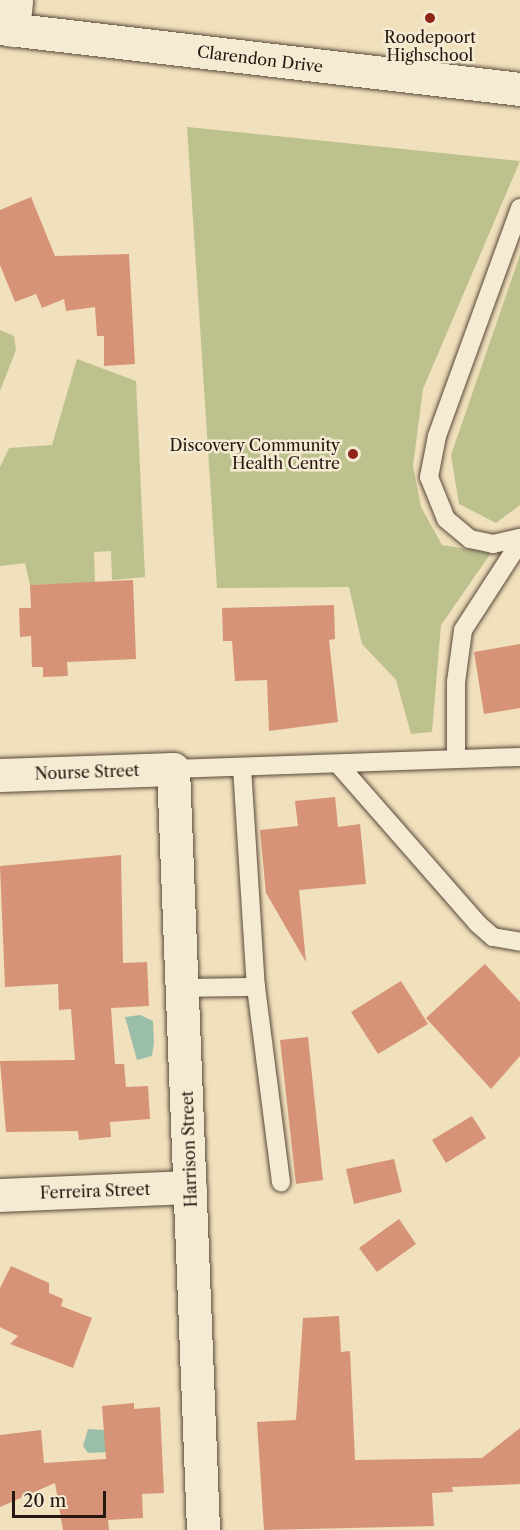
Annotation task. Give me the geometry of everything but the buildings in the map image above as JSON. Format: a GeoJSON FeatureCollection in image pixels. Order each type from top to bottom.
{"type":"FeatureCollection","features":[{"type":"Feature","properties":{"kind":"street","name":"Clarendon Drive"},"geometry":{"type":"LineString","coordinates":[[10,19],[520,89]]}},
{"type":"Feature","properties":{"kind":"street","name":"Nourse Street"},"geometry":{"type":"LineString","coordinates":[[0,775],[173,769]]}},
{"type":"Feature","properties":{"kind":"street","name":"Harrison Street"},"geometry":{"type":"LineString","coordinates":[[173,769],[203,1530]]}},
{"type":"Feature","properties":{"kind":"street","name":"Ferreira Street"},"geometry":{"type":"LineString","coordinates":[[0,1195],[190,1187]]}},
{"type":"Feature","properties":{"kind":"lane"},"geometry":{"type":"LineString","coordinates":[[520,208],[437,436],[429,477],[446,519],[470,539],[493,544],[520,540]]}},
{"type":"Feature","properties":{"kind":"lane"},"geometry":{"type":"LineString","coordinates":[[456,759],[456,682],[464,630],[520,540]]}},
{"type":"Feature","properties":{"kind":"lane"},"geometry":{"type":"LineString","coordinates":[[173,769],[520,757]]}},
{"type":"Feature","properties":{"kind":"lane"},"geometry":{"type":"LineString","coordinates":[[338,764],[478,924],[493,937],[520,942]]}},
{"type":"Feature","properties":{"kind":"lane"},"geometry":{"type":"LineString","coordinates":[[242,767],[256,987],[281,1182]]}},
{"type":"Feature","properties":{"kind":"lane"},"geometry":{"type":"LineString","coordinates":[[182,988],[256,987]]}},
{"type":"Feature","properties":{"kind":"shaded area"},"geometry":{"type":"Polygon","coordinates":[[[187,127],[520,161],[423,389],[413,466],[421,507],[442,545],[491,553],[441,625],[432,732],[411,734],[396,680],[362,644],[349,587],[217,588],[187,127]]]}},
{"type":"Feature","properties":{"kind":"shaded area"},"geometry":{"type":"Polygon","coordinates":[[[520,255],[520,505],[496,523],[459,504],[451,455],[520,255]]]}},
{"type":"Feature","properties":{"kind":"shaded area"},"geometry":{"type":"Polygon","coordinates":[[[0,330],[14,336],[16,350],[0,391],[0,330]]]}},
{"type":"Feature","properties":{"kind":"shaded area"},"geometry":{"type":"Polygon","coordinates":[[[77,359],[136,381],[145,577],[112,580],[111,551],[94,552],[95,583],[30,585],[25,563],[0,566],[0,467],[9,448],[52,445],[77,359]]]}},
{"type":"Feature","properties":{"kind":"shaded area"},"geometry":{"type":"Polygon","coordinates":[[[140,1015],[153,1021],[154,1043],[152,1056],[137,1060],[125,1017],[140,1015]]]}},
{"type":"Feature","properties":{"kind":"shaded area"},"geometry":{"type":"Polygon","coordinates":[[[88,1429],[104,1430],[109,1452],[88,1453],[83,1446],[88,1429]]]}},
{"type":"Feature","properties":{"kind":"place","name":"Roodepoort Highschool"},"geometry":{"type":"Point","coordinates":[430,18]}},
{"type":"Feature","properties":{"kind":"place","name":"Discovery Community Health Centre"},"geometry":{"type":"Point","coordinates":[353,454]}}]}
